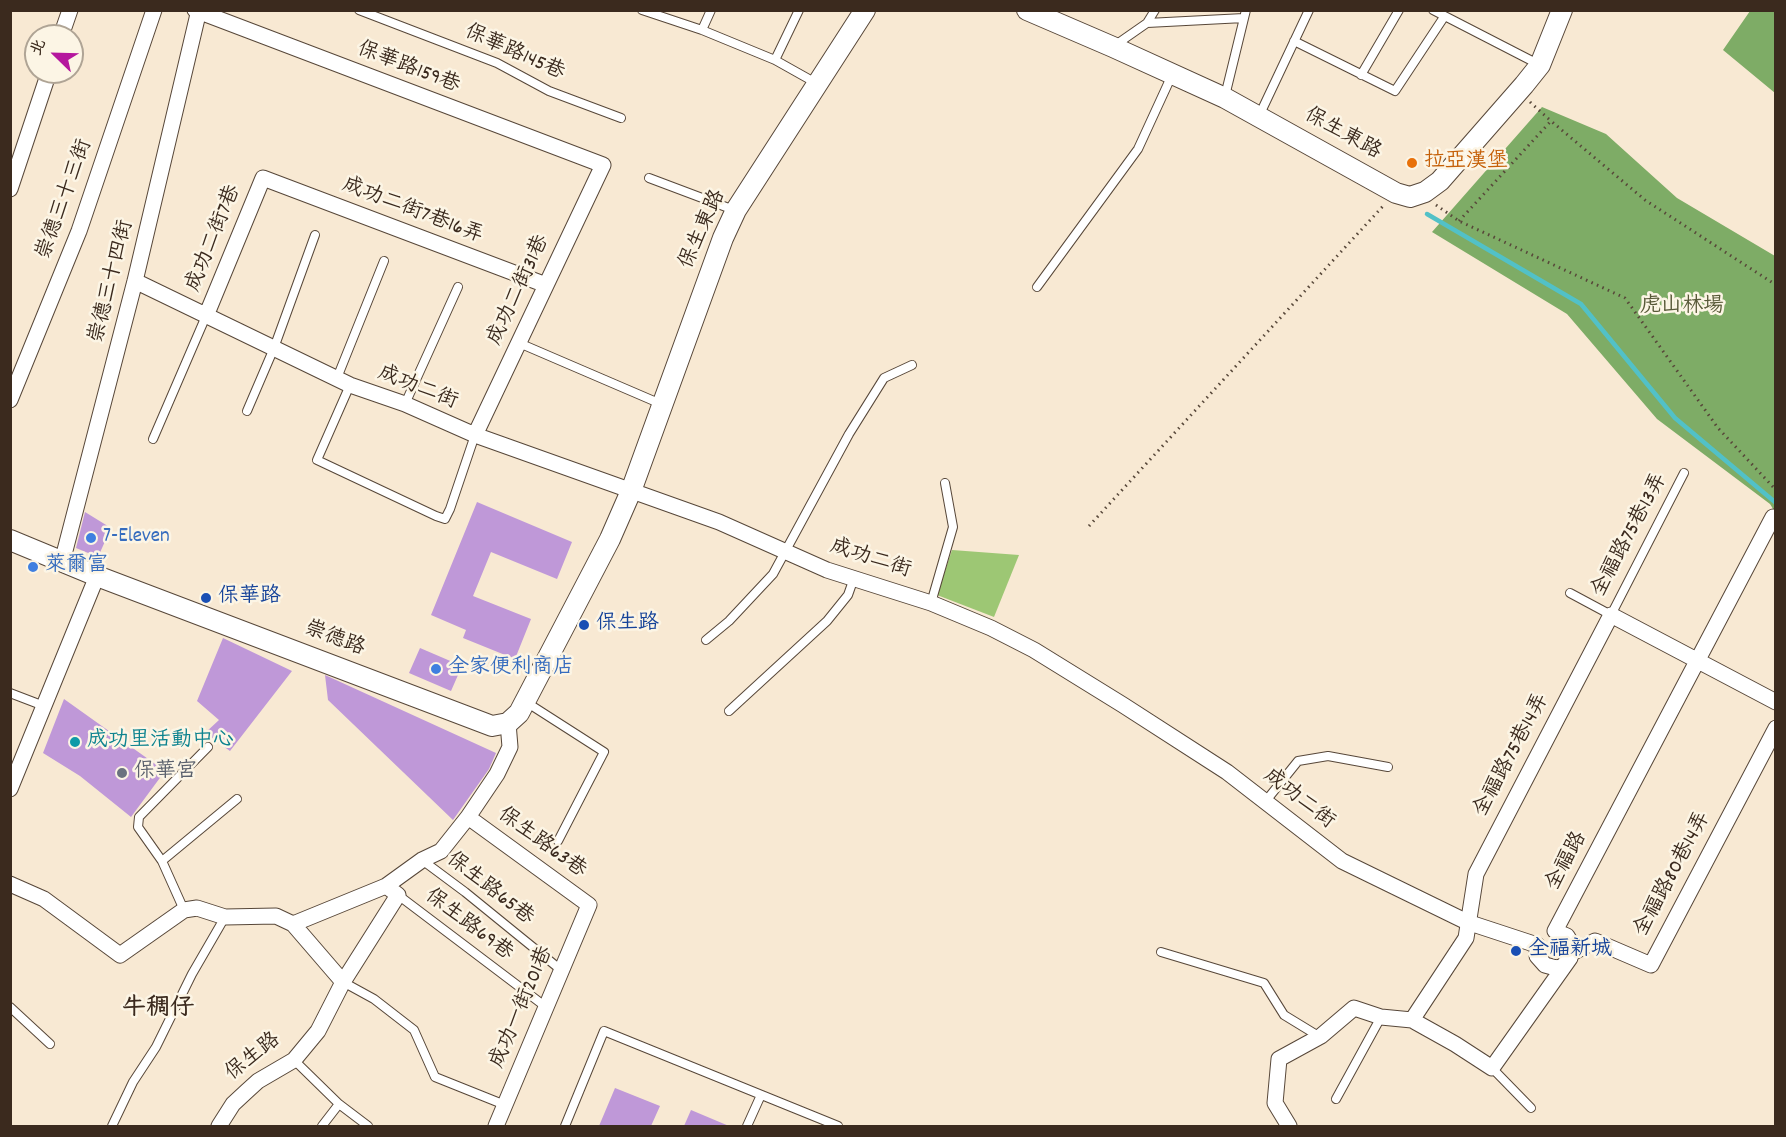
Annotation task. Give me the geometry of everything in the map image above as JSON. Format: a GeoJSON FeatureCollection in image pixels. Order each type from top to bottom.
{"type":"FeatureCollection","features":[{"type":"Feature","properties":{"kind":"street","name":"崇德三十三街"},"geometry":{"type":"LineString","coordinates":[[10,400],[78,231],[154,10]]}},
{"type":"Feature","properties":{"kind":"street","name":"保生東路"},"geometry":{"type":"LineString","coordinates":[[631,490],[723,238],[736,210],[866,10]]}},
{"type":"Feature","properties":{"kind":"street","name":"保生東路"},"geometry":{"type":"LineString","coordinates":[[1027,10],[1113,46],[1225,98],[1396,193]]}},
{"type":"Feature","properties":{"kind":"street"},"geometry":{"type":"LineString","coordinates":[[1396,193],[1410,197],[1425,192],[1440,182],[1540,65],[1562,10]]}},
{"type":"Feature","properties":{"kind":"street","name":"保華路159巷"},"geometry":{"type":"LineString","coordinates":[[197,11],[603,165]]}},
{"type":"Feature","properties":{"kind":"street","name":"崇德三十四街"},"geometry":{"type":"LineString","coordinates":[[62,562],[135,281],[197,11]]}},
{"type":"Feature","properties":{"kind":"street"},"geometry":{"type":"LineString","coordinates":[[10,189],[45,84]]}},
{"type":"Feature","properties":{"kind":"street","name":"成功二街31巷"},"geometry":{"type":"LineString","coordinates":[[475,435],[603,165]]}},
{"type":"Feature","properties":{"kind":"street","name":"成功二街7巷16弄"},"geometry":{"type":"LineString","coordinates":[[262,178],[546,285]]}},
{"type":"Feature","properties":{"kind":"street","name":"成功二街7巷"},"geometry":{"type":"LineString","coordinates":[[206,316],[262,178]]}},
{"type":"Feature","properties":{"kind":"street","name":"成功二街"},"geometry":{"type":"LineString","coordinates":[[135,281],[343,381],[475,435],[719,522],[827,570],[931,603],[991,628],[1034,650],[1227,772],[1342,861],[1467,922],[1537,945]]}},
{"type":"Feature","properties":{"kind":"street"},"geometry":{"type":"LineString","coordinates":[[508,723],[519,713],[610,539],[631,490]]}},
{"type":"Feature","properties":{"kind":"street","name":"全福路"},"geometry":{"type":"LineString","coordinates":[[1555,931],[1773,518]]}},
{"type":"Feature","properties":{"kind":"street","name":"崇德路"},"geometry":{"type":"LineString","coordinates":[[11,540],[97,576],[492,726],[508,723]]}},
{"type":"Feature","properties":{"kind":"street"},"geometry":{"type":"LineString","coordinates":[[10,789],[97,576]]}},
{"type":"Feature","properties":{"kind":"street"},"geometry":{"type":"LineString","coordinates":[[1611,615],[1776,702]]}},
{"type":"Feature","properties":{"kind":"street","name":"全福路75巷14弄"},"geometry":{"type":"LineString","coordinates":[[1412,1020],[1466,938],[1476,874],[1611,615]]}},
{"type":"Feature","properties":{"kind":"street","name":"保生路"},"geometry":{"type":"LineString","coordinates":[[219,1126],[234,1104],[247,1091],[258,1081],[294,1060],[318,1031],[392,891],[422,861],[441,851],[468,817],[497,774],[510,747],[508,723]]}},
{"type":"Feature","properties":{"kind":"street","name":"全福路80巷14弄"},"geometry":{"type":"LineString","coordinates":[[1571,956],[1595,941],[1651,965],[1776,728]]}},
{"type":"Feature","properties":{"kind":"street","name":"保生路63巷"},"geometry":{"type":"LineString","coordinates":[[468,817],[589,905]]}},
{"type":"Feature","properties":{"kind":"street"},"geometry":{"type":"LineString","coordinates":[[10,884],[44,899],[120,955],[184,910],[197,908],[225,916],[276,916],[293,924],[343,982]]}},
{"type":"Feature","properties":{"kind":"street"},"geometry":{"type":"LineString","coordinates":[[293,924],[392,891]]}},
{"type":"Feature","properties":{"kind":"street","name":"成功一街201巷"},"geometry":{"type":"LineString","coordinates":[[496,1126],[589,905]]}},
{"type":"Feature","properties":{"kind":"street"},"geometry":{"type":"LineString","coordinates":[[1555,931],[1567,936],[1570,941],[1571,956],[1567,963],[1556,968],[1540,962],[1537,956],[1537,945],[1544,935],[1555,931]]}},
{"type":"Feature","properties":{"kind":"street"},"geometry":{"type":"LineString","coordinates":[[1289,1126],[1275,1103],[1280,1059],[1320,1037],[1354,1008],[1381,1017],[1412,1020],[1492,1068],[1571,956]]}},
{"type":"Feature","properties":{"kind":"lane","name":"保華路145巷"},"geometry":{"type":"LineString","coordinates":[[358,10],[497,63],[549,90],[621,118]]}},
{"type":"Feature","properties":{"kind":"lane"},"geometry":{"type":"LineString","coordinates":[[642,10],[702,30],[775,60],[818,84]]}},
{"type":"Feature","properties":{"kind":"lane"},"geometry":{"type":"LineString","coordinates":[[702,30],[711,10]]}},
{"type":"Feature","properties":{"kind":"lane"},"geometry":{"type":"LineString","coordinates":[[775,60],[799,10]]}},
{"type":"Feature","properties":{"kind":"lane"},"geometry":{"type":"LineString","coordinates":[[1113,46],[1147,23],[1155,10]]}},
{"type":"Feature","properties":{"kind":"lane"},"geometry":{"type":"LineString","coordinates":[[1259,116],[1309,10]]}},
{"type":"Feature","properties":{"kind":"lane"},"geometry":{"type":"LineString","coordinates":[[1361,75],[1399,10]]}},
{"type":"Feature","properties":{"kind":"lane"},"geometry":{"type":"LineString","coordinates":[[1433,10],[1540,65]]}},
{"type":"Feature","properties":{"kind":"lane"},"geometry":{"type":"LineString","coordinates":[[1147,23],[1245,14],[1225,98]]}},
{"type":"Feature","properties":{"kind":"lane"},"geometry":{"type":"LineString","coordinates":[[1294,41],[1395,91],[1444,17]]}},
{"type":"Feature","properties":{"kind":"lane"},"geometry":{"type":"LineString","coordinates":[[1037,287],[1138,149],[1173,74]]}},
{"type":"Feature","properties":{"kind":"lane"},"geometry":{"type":"LineString","coordinates":[[649,178],[736,210]]}},
{"type":"Feature","properties":{"kind":"lane"},"geometry":{"type":"LineString","coordinates":[[247,411],[274,348],[315,235]]}},
{"type":"Feature","properties":{"kind":"lane"},"geometry":{"type":"LineString","coordinates":[[384,261],[317,460],[445,519],[475,435]]}},
{"type":"Feature","properties":{"kind":"lane"},"geometry":{"type":"LineString","coordinates":[[405,405],[458,287]]}},
{"type":"Feature","properties":{"kind":"lane"},"geometry":{"type":"LineString","coordinates":[[153,439],[206,316]]}},
{"type":"Feature","properties":{"kind":"lane"},"geometry":{"type":"LineString","coordinates":[[519,343],[662,405]]}},
{"type":"Feature","properties":{"kind":"lane"},"geometry":{"type":"LineString","coordinates":[[706,640],[729,621],[773,574],[787,552],[849,434],[884,378],[912,365]]}},
{"type":"Feature","properties":{"kind":"lane","name":"全福路75巷13弄"},"geometry":{"type":"LineString","coordinates":[[1611,615],[1684,473]]}},
{"type":"Feature","properties":{"kind":"lane"},"geometry":{"type":"LineString","coordinates":[[931,603],[953,527],[945,483]]}},
{"type":"Feature","properties":{"kind":"lane"},"geometry":{"type":"LineString","coordinates":[[729,711],[826,621],[848,595],[854,578]]}},
{"type":"Feature","properties":{"kind":"lane"},"geometry":{"type":"LineString","coordinates":[[1570,593],[1611,615]]}},
{"type":"Feature","properties":{"kind":"lane"},"geometry":{"type":"LineString","coordinates":[[10,693],[44,706]]}},
{"type":"Feature","properties":{"kind":"lane"},"geometry":{"type":"LineString","coordinates":[[525,701],[604,752],[558,841]]}},
{"type":"Feature","properties":{"kind":"lane"},"geometry":{"type":"LineString","coordinates":[[184,910],[162,861],[138,827],[140,817],[208,747]]}},
{"type":"Feature","properties":{"kind":"lane"},"geometry":{"type":"LineString","coordinates":[[1265,802],[1298,761],[1328,756],[1388,767]]}},
{"type":"Feature","properties":{"kind":"lane"},"geometry":{"type":"LineString","coordinates":[[162,861],[237,799]]}},
{"type":"Feature","properties":{"kind":"lane","name":"保生路65巷"},"geometry":{"type":"LineString","coordinates":[[422,861],[465,892],[561,970]]}},
{"type":"Feature","properties":{"kind":"lane","name":"保生路69巷"},"geometry":{"type":"LineString","coordinates":[[392,891],[546,1007]]}},
{"type":"Feature","properties":{"kind":"lane"},"geometry":{"type":"LineString","coordinates":[[112,1126],[133,1082],[156,1047],[192,974],[225,916]]}},
{"type":"Feature","properties":{"kind":"lane"},"geometry":{"type":"LineString","coordinates":[[1161,952],[1264,983],[1284,1015],[1320,1037]]}},
{"type":"Feature","properties":{"kind":"lane"},"geometry":{"type":"LineString","coordinates":[[343,982],[374,999],[414,1030],[435,1077],[505,1105]]}},
{"type":"Feature","properties":{"kind":"lane"},"geometry":{"type":"LineString","coordinates":[[10,1007],[50,1044]]}},
{"type":"Feature","properties":{"kind":"lane"},"geometry":{"type":"LineString","coordinates":[[1336,1099],[1381,1017]]}},
{"type":"Feature","properties":{"kind":"lane"},"geometry":{"type":"LineString","coordinates":[[565,1126],[604,1030],[838,1126]]}},
{"type":"Feature","properties":{"kind":"lane"},"geometry":{"type":"LineString","coordinates":[[294,1060],[339,1104],[368,1126]]}},
{"type":"Feature","properties":{"kind":"lane"},"geometry":{"type":"LineString","coordinates":[[1492,1068],[1531,1108]]}},
{"type":"Feature","properties":{"kind":"lane"},"geometry":{"type":"LineString","coordinates":[[747,1126],[761,1095]]}},
{"type":"Feature","properties":{"kind":"lane"},"geometry":{"type":"LineString","coordinates":[[322,1126],[339,1104]]}},
{"type":"Feature","properties":{"kind":"path"},"geometry":{"type":"LineString","coordinates":[[1524,85],[1530,102],[1645,200],[1776,285]]}},
{"type":"Feature","properties":{"kind":"path"},"geometry":{"type":"LineString","coordinates":[[1459,221],[1551,121]]}},
{"type":"Feature","properties":{"kind":"path"},"geometry":{"type":"LineString","coordinates":[[1425,192],[1437,207],[1459,221],[1625,298],[1718,428],[1776,490]]}},
{"type":"Feature","properties":{"kind":"path"},"geometry":{"type":"LineString","coordinates":[[1089,526],[1396,193]]}},
{"type":"Feature","properties":{"kind":"green space"},"geometry":{"type":"Polygon","coordinates":[[[1750,11],[1775,11],[1775,93],[1723,50],[1750,11]]]}},
{"type":"Feature","properties":{"kind":"green space","name":"虎山林場"},"geometry":{"type":"Polygon","coordinates":[[[1542,107],[1606,134],[1677,198],[1775,256],[1775,512],[1770,504],[1657,419],[1567,314],[1432,232],[1542,107]]]}},
{"type":"Feature","properties":{"kind":"green space"},"geometry":{"type":"Polygon","coordinates":[[[952,550],[1019,555],[994,617],[937,595],[952,550]]]}},
{"type":"Feature","properties":{"kind":"building"},"geometry":{"type":"Polygon","coordinates":[[[477,502],[572,542],[557,579],[491,552],[473,596],[531,619],[515,659],[463,638],[466,630],[431,615],[477,502]]]}},
{"type":"Feature","properties":{"kind":"building","name":"7-Eleven"},"geometry":{"type":"Polygon","coordinates":[[[85,512],[111,528],[98,557],[76,548],[85,512]]]}},
{"type":"Feature","properties":{"kind":"building"},"geometry":{"type":"Polygon","coordinates":[[[223,638],[292,671],[230,751],[205,733],[219,720],[197,701],[223,638]]]}},
{"type":"Feature","properties":{"kind":"building","name":"全家便利商店"},"geometry":{"type":"Polygon","coordinates":[[[420,648],[462,666],[451,691],[409,673],[420,648]]]}},
{"type":"Feature","properties":{"kind":"building"},"geometry":{"type":"Polygon","coordinates":[[[325,675],[496,753],[489,769],[453,820],[328,700],[325,675]]]}},
{"type":"Feature","properties":{"kind":"building"},"geometry":{"type":"Polygon","coordinates":[[[64,699],[165,771],[131,817],[80,776],[43,753],[64,699]]]}},
{"type":"Feature","properties":{"kind":"building"},"geometry":{"type":"Polygon","coordinates":[[[615,1088],[660,1106],[651,1126],[599,1126],[615,1088]]]}},
{"type":"Feature","properties":{"kind":"building"},"geometry":{"type":"Polygon","coordinates":[[[691,1110],[729,1126],[684,1126],[691,1110]]]}},
{"type":"Feature","properties":{"kind":"waterway"},"geometry":{"type":"LineString","coordinates":[[1427,214],[1581,304],[1675,418],[1776,503]]}},
{"type":"Feature","properties":{"kind":"place","name":"拉亞漢堡"},"geometry":{"type":"Point","coordinates":[1412,163]}},
{"type":"Feature","properties":{"kind":"place","name":"7-Eleven"},"geometry":{"type":"Point","coordinates":[91,538]}},
{"type":"Feature","properties":{"kind":"place","name":"萊爾富"},"geometry":{"type":"Point","coordinates":[33,567]}},
{"type":"Feature","properties":{"kind":"place","name":"保華路"},"geometry":{"type":"Point","coordinates":[206,598]}},
{"type":"Feature","properties":{"kind":"place","name":"保生路"},"geometry":{"type":"Point","coordinates":[584,625]}},
{"type":"Feature","properties":{"kind":"place","name":"全家便利商店"},"geometry":{"type":"Point","coordinates":[436,669]}},
{"type":"Feature","properties":{"kind":"place","name":"成功里活動中心"},"geometry":{"type":"Point","coordinates":[75,742]}},
{"type":"Feature","properties":{"kind":"place","name":"保華宮"},"geometry":{"type":"Point","coordinates":[122,773]}},
{"type":"Feature","properties":{"kind":"place","name":"全福新城"},"geometry":{"type":"Point","coordinates":[1516,951]}},
{"type":"Feature","properties":{"kind":"district","name":"牛稠仔"},"geometry":{"type":"Point","coordinates":[158,1011]}}]}
